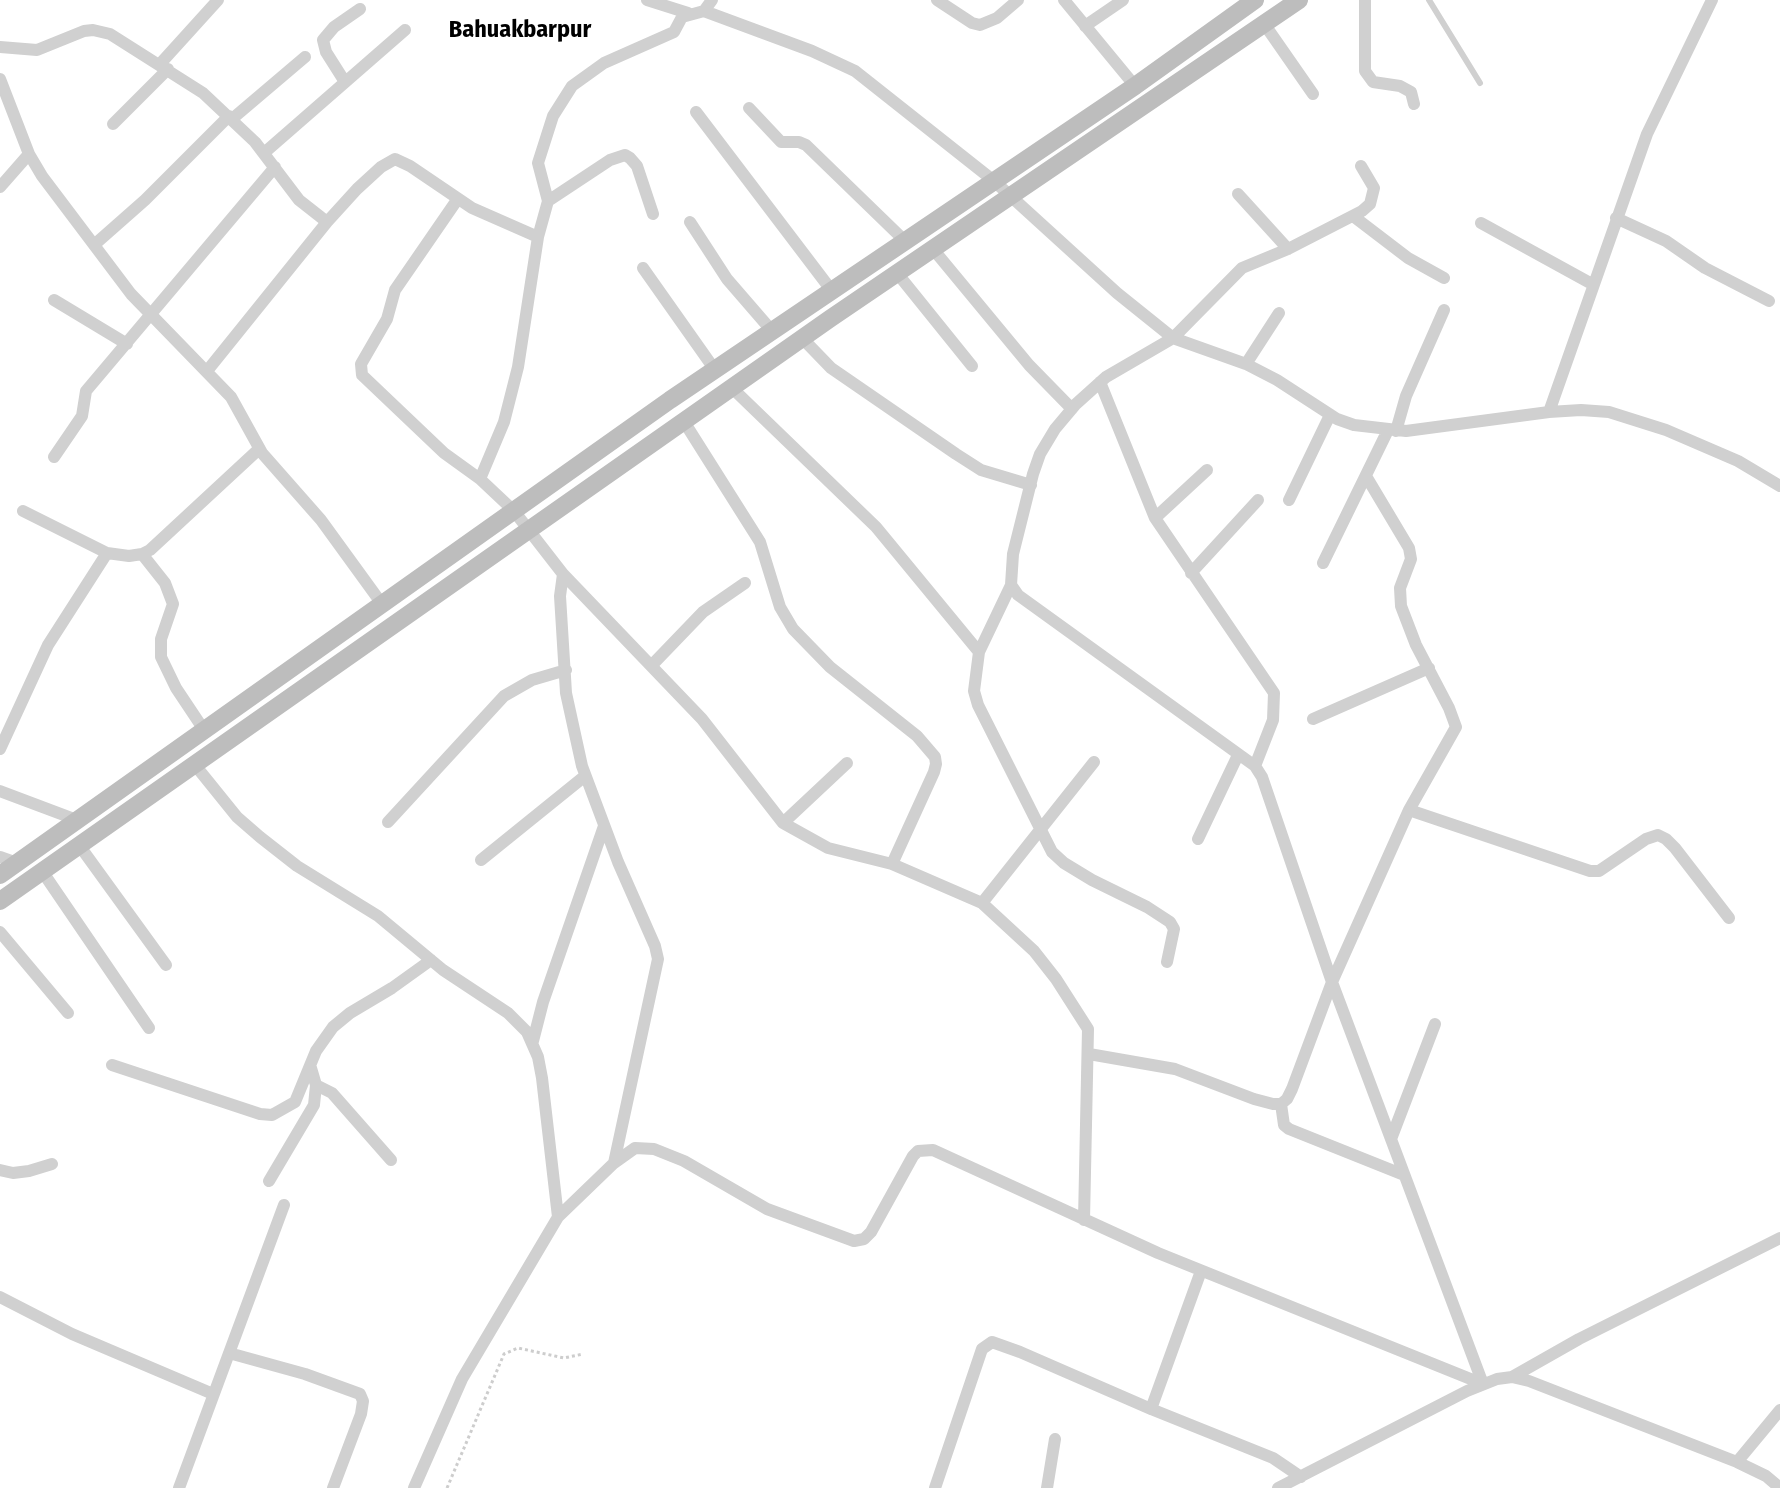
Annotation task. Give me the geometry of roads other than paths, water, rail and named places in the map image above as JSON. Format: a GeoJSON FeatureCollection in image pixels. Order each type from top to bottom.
{"type":"FeatureCollection","features":[{"type":"Feature","properties":{"kind":"main road"},"geometry":{"type":"LineString","coordinates":[[0,875],[8,860],[77,820],[715,370],[1135,86],[1255,0]]}},
{"type":"Feature","properties":{"kind":"main road"},"geometry":{"type":"LineString","coordinates":[[0,901],[683,420],[1299,0]]}},
{"type":"Feature","properties":{"kind":"street"},"geometry":{"type":"LineString","coordinates":[[113,124],[164,67],[218,0]]}},
{"type":"Feature","properties":{"kind":"street"},"geometry":{"type":"LineString","coordinates":[[648,0],[688,13],[704,11],[812,51],[855,71],[924,123],[994,181],[1117,293],[1173,338],[1246,364],[1277,380],[1330,415],[1354,425],[1392,430],[1549,412],[1581,410],[1609,412],[1666,430],[1738,460],[1780,486]]}},
{"type":"Feature","properties":{"kind":"street"},"geometry":{"type":"LineString","coordinates":[[704,11],[712,0]]}},
{"type":"Feature","properties":{"kind":"street"},"geometry":{"type":"LineString","coordinates":[[937,0],[972,23],[980,25],[997,18],[1018,0]]}},
{"type":"Feature","properties":{"kind":"street"},"geometry":{"type":"LineString","coordinates":[[1064,0],[1135,86]]}},
{"type":"Feature","properties":{"kind":"street"},"geometry":{"type":"LineString","coordinates":[[1085,26],[1123,0]]}},
{"type":"Feature","properties":{"kind":"street"},"geometry":{"type":"LineString","coordinates":[[1365,0],[1365,71],[1374,82],[1400,86],[1411,92],[1414,104]]}},
{"type":"Feature","properties":{"kind":"street"},"geometry":{"type":"LineString","coordinates":[[1549,412],[1592,284],[1647,134],[1712,0]]}},
{"type":"Feature","properties":{"kind":"street"},"geometry":{"type":"LineString","coordinates":[[345,82],[326,52],[323,40],[334,27],[360,9]]}},
{"type":"Feature","properties":{"kind":"street"},"geometry":{"type":"LineString","coordinates":[[480,479],[508,409],[518,368],[538,237],[548,201],[538,163],[541,146],[562,99],[572,86],[604,63],[674,32],[682,17],[688,13]]}},
{"type":"Feature","properties":{"kind":"street"},"geometry":{"type":"LineString","coordinates":[[1265,25],[1313,94]]}},
{"type":"Feature","properties":{"kind":"street"},"geometry":{"type":"LineString","coordinates":[[0,47],[37,50],[93,30],[110,34],[203,93],[264,153],[299,200],[327,222]]}},
{"type":"Feature","properties":{"kind":"street"},"geometry":{"type":"LineString","coordinates":[[264,153],[405,30]]}},
{"type":"Feature","properties":{"kind":"street"},"geometry":{"type":"LineString","coordinates":[[94,245],[145,200],[193,149],[305,57]]}},
{"type":"Feature","properties":{"kind":"street"},"geometry":{"type":"LineString","coordinates":[[0,79],[29,154],[42,176],[152,316],[231,397],[259,449],[321,520],[382,604]]}},
{"type":"Feature","properties":{"kind":"street"},"geometry":{"type":"LineString","coordinates":[[749,108],[781,142],[806,145],[905,242]]}},
{"type":"Feature","properties":{"kind":"street"},"geometry":{"type":"LineString","coordinates":[[696,112],[832,291]]}},
{"type":"Feature","properties":{"kind":"street"},"geometry":{"type":"LineString","coordinates":[[0,187],[29,154]]}},
{"type":"Feature","properties":{"kind":"street"},"geometry":{"type":"LineString","coordinates":[[548,201],[610,160],[625,156],[637,166],[653,214]]}},
{"type":"Feature","properties":{"kind":"street"},"geometry":{"type":"LineString","coordinates":[[207,370],[327,222],[357,189],[381,167],[395,159],[410,166],[457,200],[538,237]]}},
{"type":"Feature","properties":{"kind":"street"},"geometry":{"type":"LineString","coordinates":[[1167,962],[1174,929],[1170,922],[1064,863],[1052,852],[978,705],[975,691],[979,652],[1011,585],[1013,554],[1030,485],[1040,454],[1055,429],[1100,382],[1124,365],[1173,338],[1242,268],[1288,249],[1353,216],[1370,204],[1374,197],[1374,188],[1361,166]]}},
{"type":"Feature","properties":{"kind":"street"},"geometry":{"type":"LineString","coordinates":[[54,457],[82,416],[86,391],[152,316],[275,167]]}},
{"type":"Feature","properties":{"kind":"street"},"geometry":{"type":"LineString","coordinates":[[1238,194],[1288,249]]}},
{"type":"Feature","properties":{"kind":"street"},"geometry":{"type":"LineString","coordinates":[[457,200],[395,290],[387,319],[359,369],[367,381],[413,425],[444,453],[480,479],[514,511],[563,574],[702,719],[783,823],[828,848],[892,864],[982,903],[1034,951],[1088,1029],[1084,1220]]}},
{"type":"Feature","properties":{"kind":"street"},"geometry":{"type":"LineString","coordinates":[[1353,216],[1408,258],[1444,279]]}},
{"type":"Feature","properties":{"kind":"street"},"geometry":{"type":"LineString","coordinates":[[1616,218],[1666,241],[1705,268],[1769,301]]}},
{"type":"Feature","properties":{"kind":"street"},"geometry":{"type":"LineString","coordinates":[[690,222],[721,271],[772,331]]}},
{"type":"Feature","properties":{"kind":"street"},"geometry":{"type":"LineString","coordinates":[[1481,223],[1592,284]]}},
{"type":"Feature","properties":{"kind":"street"},"geometry":{"type":"LineString","coordinates":[[933,249],[1029,365],[1072,409]]}},
{"type":"Feature","properties":{"kind":"street"},"geometry":{"type":"LineString","coordinates":[[643,268],[715,370]]}},
{"type":"Feature","properties":{"kind":"street"},"geometry":{"type":"LineString","coordinates":[[897,273],[972,366]]}},
{"type":"Feature","properties":{"kind":"street"},"geometry":{"type":"LineString","coordinates":[[54,300],[127,344]]}},
{"type":"Feature","properties":{"kind":"street"},"geometry":{"type":"LineString","coordinates":[[1323,563],[1366,476],[1392,430],[1444,310]]}},
{"type":"Feature","properties":{"kind":"street"},"geometry":{"type":"LineString","coordinates":[[1246,364],[1279,313]]}},
{"type":"Feature","properties":{"kind":"street"},"geometry":{"type":"LineString","coordinates":[[802,338],[831,368],[981,470],[1030,485]]}},
{"type":"Feature","properties":{"kind":"street"},"geometry":{"type":"LineString","coordinates":[[1100,382],[1155,518],[1274,693],[1273,720],[1255,766]]}},
{"type":"Feature","properties":{"kind":"street"},"geometry":{"type":"LineString","coordinates":[[731,387],[876,527],[979,652]]}},
{"type":"Feature","properties":{"kind":"street"},"geometry":{"type":"LineString","coordinates":[[1289,500],[1330,415]]}},
{"type":"Feature","properties":{"kind":"street"},"geometry":{"type":"LineString","coordinates":[[683,420],[760,542],[780,607],[793,629],[830,667],[917,736],[935,757],[934,772],[892,864]]}},
{"type":"Feature","properties":{"kind":"street"},"geometry":{"type":"LineString","coordinates":[[23,511],[107,553],[129,556],[142,554],[150,550],[259,449]]}},
{"type":"Feature","properties":{"kind":"street"},"geometry":{"type":"LineString","coordinates":[[1155,518],[1208,470]]}},
{"type":"Feature","properties":{"kind":"street"},"geometry":{"type":"LineString","coordinates":[[1089,1054],[1175,1069],[1254,1099],[1281,1104],[1287,1100],[1332,982],[1409,810],[1456,727],[1416,645],[1400,596],[1411,559],[1409,548],[1366,476]]}},
{"type":"Feature","properties":{"kind":"street"},"geometry":{"type":"LineString","coordinates":[[1191,573],[1258,500]]}},
{"type":"Feature","properties":{"kind":"street"},"geometry":{"type":"LineString","coordinates":[[0,749],[48,645],[107,553]]}},
{"type":"Feature","properties":{"kind":"street"},"geometry":{"type":"LineString","coordinates":[[142,554],[165,583],[173,604],[161,639],[161,657],[176,688],[204,730]]}},
{"type":"Feature","properties":{"kind":"street"},"geometry":{"type":"LineString","coordinates":[[563,574],[560,596],[567,693],[585,776],[655,946],[658,959],[614,1163]]}},
{"type":"Feature","properties":{"kind":"street"},"geometry":{"type":"LineString","coordinates":[[652,665],[703,612],[745,583]]}},
{"type":"Feature","properties":{"kind":"street"},"geometry":{"type":"LineString","coordinates":[[1011,585],[1018,595],[1255,766],[1268,789],[1332,982],[1483,1384]]}},
{"type":"Feature","properties":{"kind":"street"},"geometry":{"type":"LineString","coordinates":[[1313,719],[1429,668]]}},
{"type":"Feature","properties":{"kind":"street"},"geometry":{"type":"LineString","coordinates":[[388,822],[504,696],[532,680],[566,670]]}},
{"type":"Feature","properties":{"kind":"street"},"geometry":{"type":"LineString","coordinates":[[1198,839],[1238,755]]}},
{"type":"Feature","properties":{"kind":"street"},"geometry":{"type":"LineString","coordinates":[[982,903],[1094,762]]}},
{"type":"Feature","properties":{"kind":"street"},"geometry":{"type":"LineString","coordinates":[[783,823],[847,763]]}},
{"type":"Feature","properties":{"kind":"street"},"geometry":{"type":"LineString","coordinates":[[195,765],[237,817],[260,837],[297,866],[378,916],[431,960],[508,1013],[533,1041]]}},
{"type":"Feature","properties":{"kind":"street"},"geometry":{"type":"LineString","coordinates":[[481,860],[585,776]]}},
{"type":"Feature","properties":{"kind":"street"},"geometry":{"type":"LineString","coordinates":[[0,791],[77,820]]}},
{"type":"Feature","properties":{"kind":"street"},"geometry":{"type":"LineString","coordinates":[[1409,810],[1590,871],[1599,871],[1646,839],[1658,836],[1666,839],[1675,848],[1729,918]]}},
{"type":"Feature","properties":{"kind":"street"},"geometry":{"type":"LineString","coordinates":[[558,1217],[542,1078],[533,1041],[543,1002],[604,826]]}},
{"type":"Feature","properties":{"kind":"street"},"geometry":{"type":"LineString","coordinates":[[79,846],[166,965]]}},
{"type":"Feature","properties":{"kind":"street"},"geometry":{"type":"LineString","coordinates":[[42,872],[149,1028]]}},
{"type":"Feature","properties":{"kind":"street"},"geometry":{"type":"LineString","coordinates":[[0,932],[68,1013]]}},
{"type":"Feature","properties":{"kind":"street"},"geometry":{"type":"LineString","coordinates":[[112,1065],[260,1114],[272,1115],[295,1102],[311,1068],[316,1051],[333,1027],[350,1013],[392,988],[431,960]]}},
{"type":"Feature","properties":{"kind":"street"},"geometry":{"type":"LineString","coordinates":[[1391,1139],[1435,1024]]}},
{"type":"Feature","properties":{"kind":"street"},"geometry":{"type":"LineString","coordinates":[[269,1181],[311,1113],[316,1096],[316,1085],[311,1068]]}},
{"type":"Feature","properties":{"kind":"street"},"geometry":{"type":"LineString","coordinates":[[316,1085],[332,1093],[391,1160]]}},
{"type":"Feature","properties":{"kind":"street"},"geometry":{"type":"LineString","coordinates":[[1281,1104],[1284,1125],[1289,1129],[1404,1175]]}},
{"type":"Feature","properties":{"kind":"street"},"geometry":{"type":"LineString","coordinates":[[414,1488],[462,1379],[558,1217],[614,1163],[635,1148],[654,1149],[684,1161],[767,1209],[854,1241],[864,1239],[871,1232],[913,1156],[918,1151],[933,1150],[1201,1271],[1483,1384]]}},
{"type":"Feature","properties":{"kind":"street"},"geometry":{"type":"LineString","coordinates":[[0,1170],[13,1173],[52,1164]]}},
{"type":"Feature","properties":{"kind":"street"},"geometry":{"type":"LineString","coordinates":[[179,1488],[284,1205]]}},
{"type":"Feature","properties":{"kind":"street"},"geometry":{"type":"LineString","coordinates":[[1512,1377],[1579,1339],[1780,1238]]}},
{"type":"Feature","properties":{"kind":"street"},"geometry":{"type":"LineString","coordinates":[[1151,1409],[1201,1271]]}},
{"type":"Feature","properties":{"kind":"street"},"geometry":{"type":"LineString","coordinates":[[0,1298],[72,1334],[213,1394]]}},
{"type":"Feature","properties":{"kind":"street"},"geometry":{"type":"LineString","coordinates":[[935,1488],[982,1349],[987,1344],[999,1343],[1151,1409],[1273,1458],[1301,1476]]}},
{"type":"Feature","properties":{"kind":"street"},"geometry":{"type":"LineString","coordinates":[[229,1353],[360,1394],[363,1401],[361,1414],[333,1488]]}},
{"type":"Feature","properties":{"kind":"street"},"geometry":{"type":"LineString","coordinates":[[1278,1488],[1483,1384],[1512,1377],[1529,1381],[1737,1462],[1766,1476],[1780,1488]]}},
{"type":"Feature","properties":{"kind":"street"},"geometry":{"type":"LineString","coordinates":[[1737,1462],[1780,1410]]}},
{"type":"Feature","properties":{"kind":"street"},"geometry":{"type":"LineString","coordinates":[[1047,1488],[1055,1438]]}},
{"type":"Feature","properties":{"kind":"lane"},"geometry":{"type":"LineString","coordinates":[[1429,0],[1480,83]]}},
{"type":"Feature","properties":{"kind":"district","name":"Bahuakbarpur"},"geometry":{"type":"Point","coordinates":[520,30]}}]}
